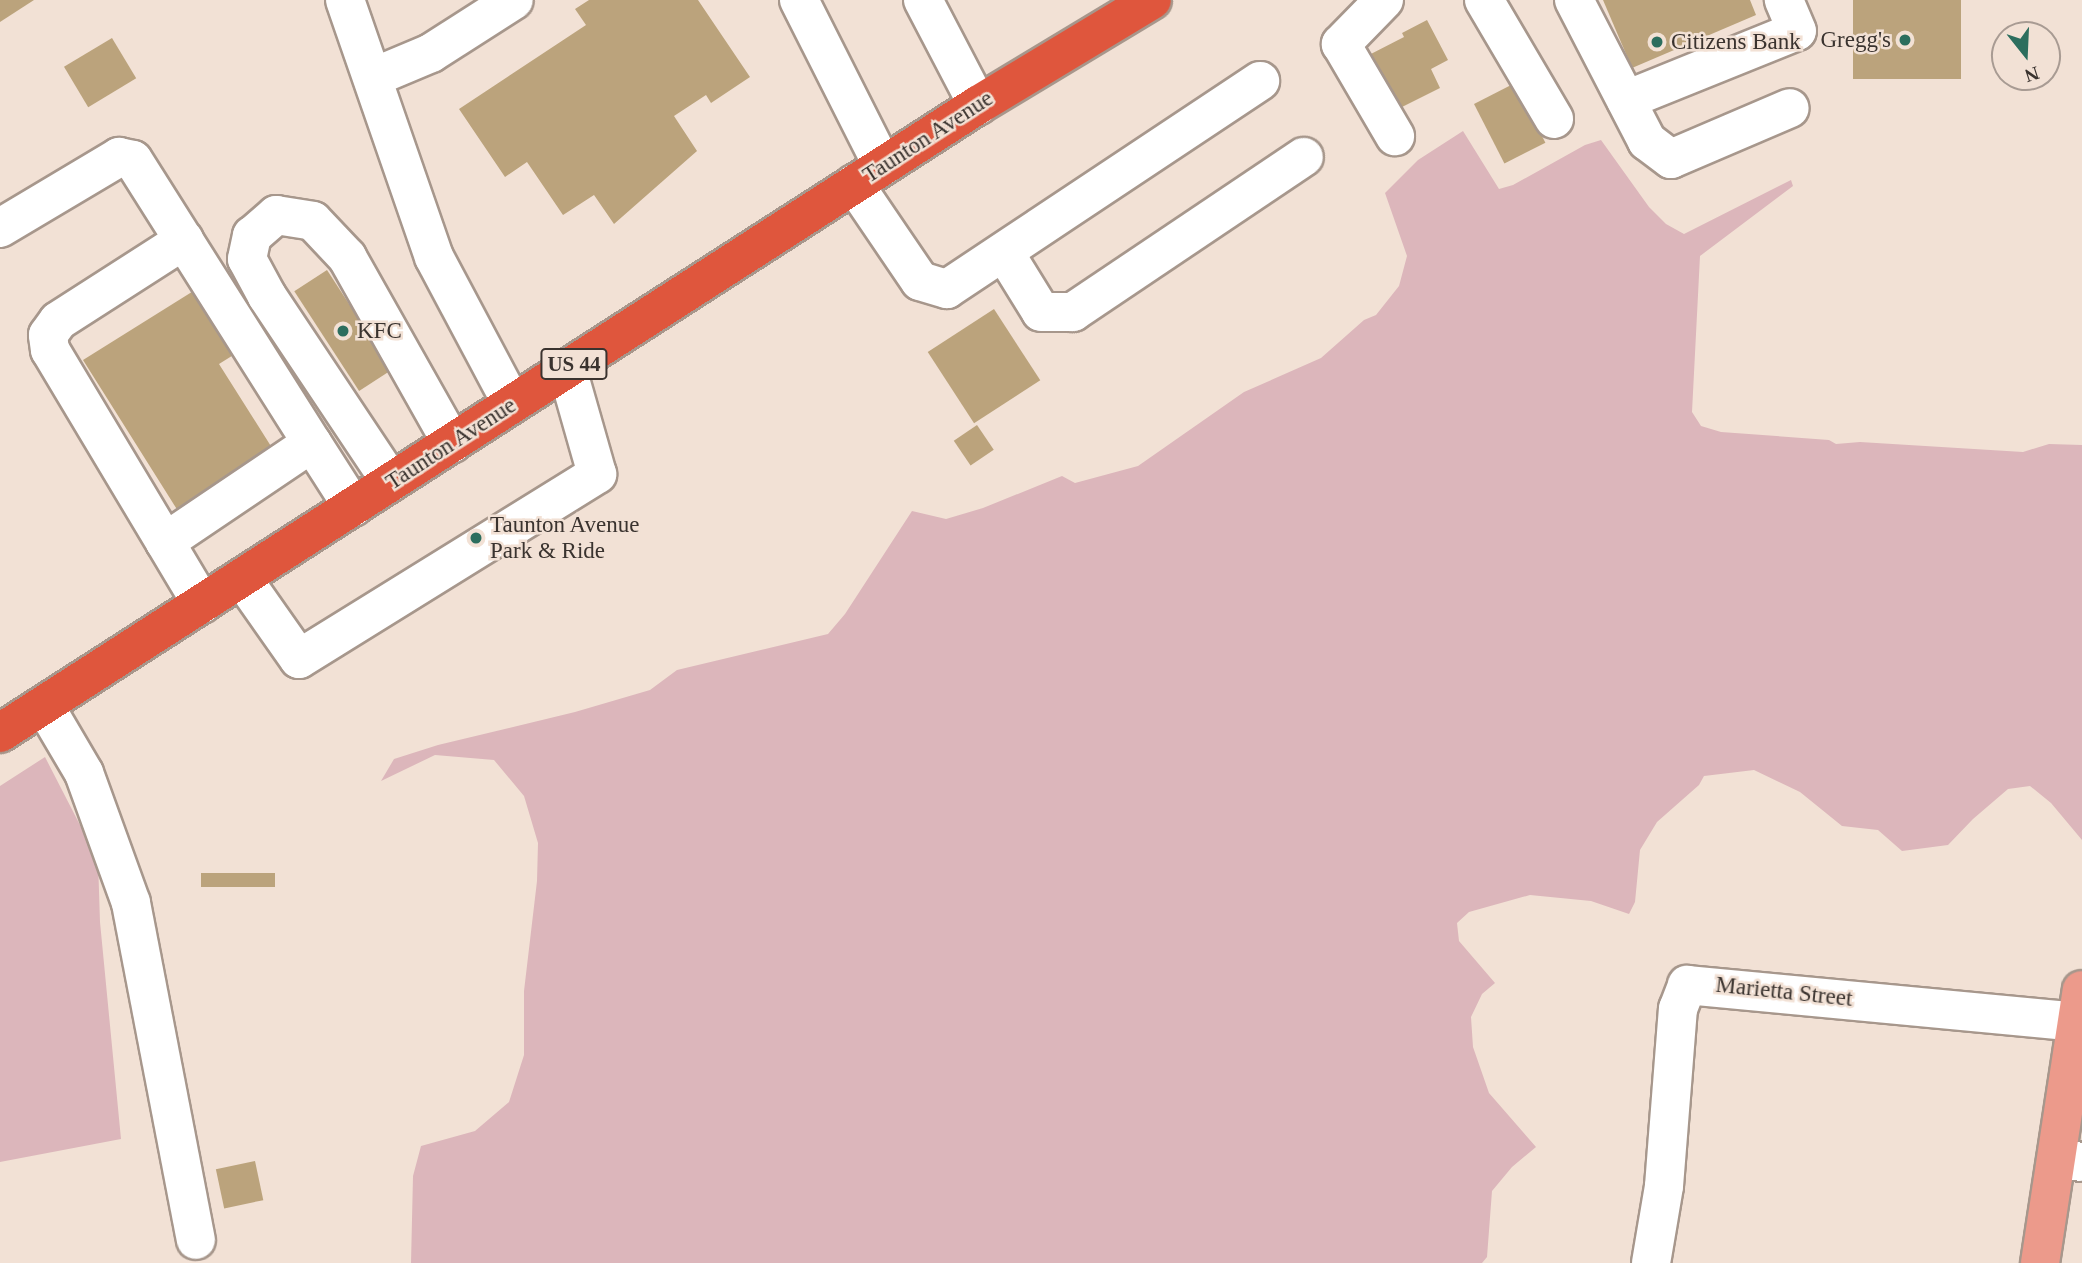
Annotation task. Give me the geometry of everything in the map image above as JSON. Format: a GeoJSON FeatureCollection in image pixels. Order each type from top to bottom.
{"type":"FeatureCollection","features":[{"type":"Feature","properties":{"kind":"highway","name":"Taunton Avenue"},"geometry":{"type":"LineString","coordinates":[[0,733],[978,105],[1150,0]]}},
{"type":"Feature","properties":{"kind":"main road"},"geometry":{"type":"LineString","coordinates":[[2040,1263],[2070,1161],[2080,1006]]}},
{"type":"Feature","properties":{"kind":"street"},"geometry":{"type":"LineString","coordinates":[[345,0],[374,77],[434,257],[512,404]]}},
{"type":"Feature","properties":{"kind":"street"},"geometry":{"type":"LineString","coordinates":[[374,77],[430,53],[514,0]]}},
{"type":"Feature","properties":{"kind":"street"},"geometry":{"type":"LineString","coordinates":[[799,0],[869,175],[919,281],[947,289],[1260,81]]}},
{"type":"Feature","properties":{"kind":"street"},"geometry":{"type":"LineString","coordinates":[[923,0],[943,18],[978,105]]}},
{"type":"Feature","properties":{"kind":"street"},"geometry":{"type":"LineString","coordinates":[[1384,0],[1341,44],[1395,136]]}},
{"type":"Feature","properties":{"kind":"street"},"geometry":{"type":"LineString","coordinates":[[1484,0],[1554,119]]}},
{"type":"Feature","properties":{"kind":"street"},"geometry":{"type":"LineString","coordinates":[[1574,0],[1647,141],[1671,159],[1790,108]]}},
{"type":"Feature","properties":{"kind":"street"},"geometry":{"type":"LineString","coordinates":[[1626,100],[1797,32],[1784,0]]}},
{"type":"Feature","properties":{"kind":"street"},"geometry":{"type":"LineString","coordinates":[[0,228],[118,157],[133,160],[353,507]]}},
{"type":"Feature","properties":{"kind":"street"},"geometry":{"type":"LineString","coordinates":[[1004,251],[1041,312],[1073,312],[1304,157]]}},
{"type":"Feature","properties":{"kind":"street"},"geometry":{"type":"LineString","coordinates":[[391,482],[267,296],[247,259],[252,236],[276,215],[313,221],[347,257],[452,443]]}},
{"type":"Feature","properties":{"kind":"street"},"geometry":{"type":"LineString","coordinates":[[184,240],[58,321],[48,335],[50,351],[202,604]]}},
{"type":"Feature","properties":{"kind":"street"},"geometry":{"type":"LineString","coordinates":[[243,578],[299,659],[597,474],[567,369]]}},
{"type":"Feature","properties":{"kind":"street"},"geometry":{"type":"LineString","coordinates":[[165,542],[312,443]]}},
{"type":"Feature","properties":{"kind":"street"},"geometry":{"type":"LineString","coordinates":[[44,705],[84,773],[131,903],[196,1240]]}},
{"type":"Feature","properties":{"kind":"street","name":"Marietta Street"},"geometry":{"type":"LineString","coordinates":[[1651,1263],[1664,1186],[1678,1009],[1687,985],[2080,1006]]}},
{"type":"Feature","properties":{"kind":"shaded area"},"geometry":{"type":"Polygon","coordinates":[[[1463,131],[1499,189],[1513,185],[1585,145],[1601,140],[1649,207],[1666,224],[1684,234],[1791,180],[1793,186],[1700,256],[1692,412],[1701,426],[1721,432],[1829,440],[1836,444],[1860,442],[2023,452],[2049,444],[2082,445],[2082,840],[2051,803],[2030,786],[2008,789],[1948,845],[1902,851],[1878,830],[1842,826],[1800,792],[1754,770],[1704,776],[1699,785],[1657,822],[1640,850],[1635,902],[1629,914],[1591,901],[1530,895],[1469,912],[1457,923],[1459,941],[1495,983],[1482,994],[1471,1017],[1473,1047],[1489,1093],[1536,1147],[1512,1167],[1492,1191],[1487,1257],[1482,1263],[411,1263],[413,1176],[421,1146],[475,1131],[509,1102],[524,1055],[524,991],[537,881],[538,843],[524,796],[494,760],[435,755],[381,781],[394,759],[650,690],[677,670],[828,634],[845,614],[912,511],[946,519],[983,508],[1062,476],[1075,483],[1138,466],[1244,392],[1321,358],[1364,320],[1376,315],[1399,286],[1407,256],[1385,193],[1418,160],[1463,131]]]}},
{"type":"Feature","properties":{"kind":"shaded area"},"geometry":{"type":"Polygon","coordinates":[[[45,757],[98,860],[100,922],[121,1139],[0,1162],[0,786],[45,757]]]}},
{"type":"Feature","properties":{"kind":"building"},"geometry":{"type":"Polygon","coordinates":[[[0,0],[34,0],[0,22],[0,0]]]}},
{"type":"Feature","properties":{"kind":"building"},"geometry":{"type":"Polygon","coordinates":[[[589,0],[698,0],[750,77],[711,103],[706,95],[674,116],[697,151],[614,224],[594,195],[563,215],[527,162],[505,177],[459,109],[586,25],[575,9],[589,0]]]}},
{"type":"Feature","properties":{"kind":"building","name":"Citizens Bank"},"geometry":{"type":"Polygon","coordinates":[[[1603,0],[1750,0],[1756,15],[1632,68],[1603,0]]]}},
{"type":"Feature","properties":{"kind":"building","name":"Gregg's"},"geometry":{"type":"Polygon","coordinates":[[[1853,0],[1961,0],[1961,79],[1853,79],[1853,0]]]}},
{"type":"Feature","properties":{"kind":"building"},"geometry":{"type":"Polygon","coordinates":[[[1427,20],[1448,60],[1431,69],[1440,88],[1392,112],[1365,57],[1404,37],[1402,33],[1427,20]]]}},
{"type":"Feature","properties":{"kind":"building"},"geometry":{"type":"Polygon","coordinates":[[[112,38],[136,78],[88,107],[64,67],[112,38]]]}},
{"type":"Feature","properties":{"kind":"building"},"geometry":{"type":"Polygon","coordinates":[[[1515,83],[1545,143],[1504,164],[1474,104],[1515,83]]]}},
{"type":"Feature","properties":{"kind":"building","name":"KFC"},"geometry":{"type":"Polygon","coordinates":[[[327,270],[392,370],[359,391],[294,291],[327,270]]]}},
{"type":"Feature","properties":{"kind":"building"},"geometry":{"type":"Polygon","coordinates":[[[195,290],[235,354],[219,364],[274,451],[178,511],[83,360],[195,290]]]}},
{"type":"Feature","properties":{"kind":"building"},"geometry":{"type":"Polygon","coordinates":[[[994,309],[1040,380],[974,423],[928,352],[994,309]]]}},
{"type":"Feature","properties":{"kind":"building"},"geometry":{"type":"Polygon","coordinates":[[[977,425],[994,450],[971,466],[954,441],[977,425]]]}},
{"type":"Feature","properties":{"kind":"building"},"geometry":{"type":"Polygon","coordinates":[[[201,873],[275,873],[275,887],[201,887],[201,873]]]}},
{"type":"Feature","properties":{"kind":"building"},"geometry":{"type":"Polygon","coordinates":[[[255,1161],[263,1200],[224,1208],[216,1169],[255,1161]]]}},
{"type":"Feature","properties":{"kind":"place","name":"Gregg's"},"geometry":{"type":"Point","coordinates":[1905,40]}},
{"type":"Feature","properties":{"kind":"place","name":"Citizens Bank"},"geometry":{"type":"Point","coordinates":[1657,42]}},
{"type":"Feature","properties":{"kind":"place","name":"KFC"},"geometry":{"type":"Point","coordinates":[343,331]}},
{"type":"Feature","properties":{"kind":"place","name":"Taunton Avenue Park & Ride"},"geometry":{"type":"Point","coordinates":[476,538]}}]}
